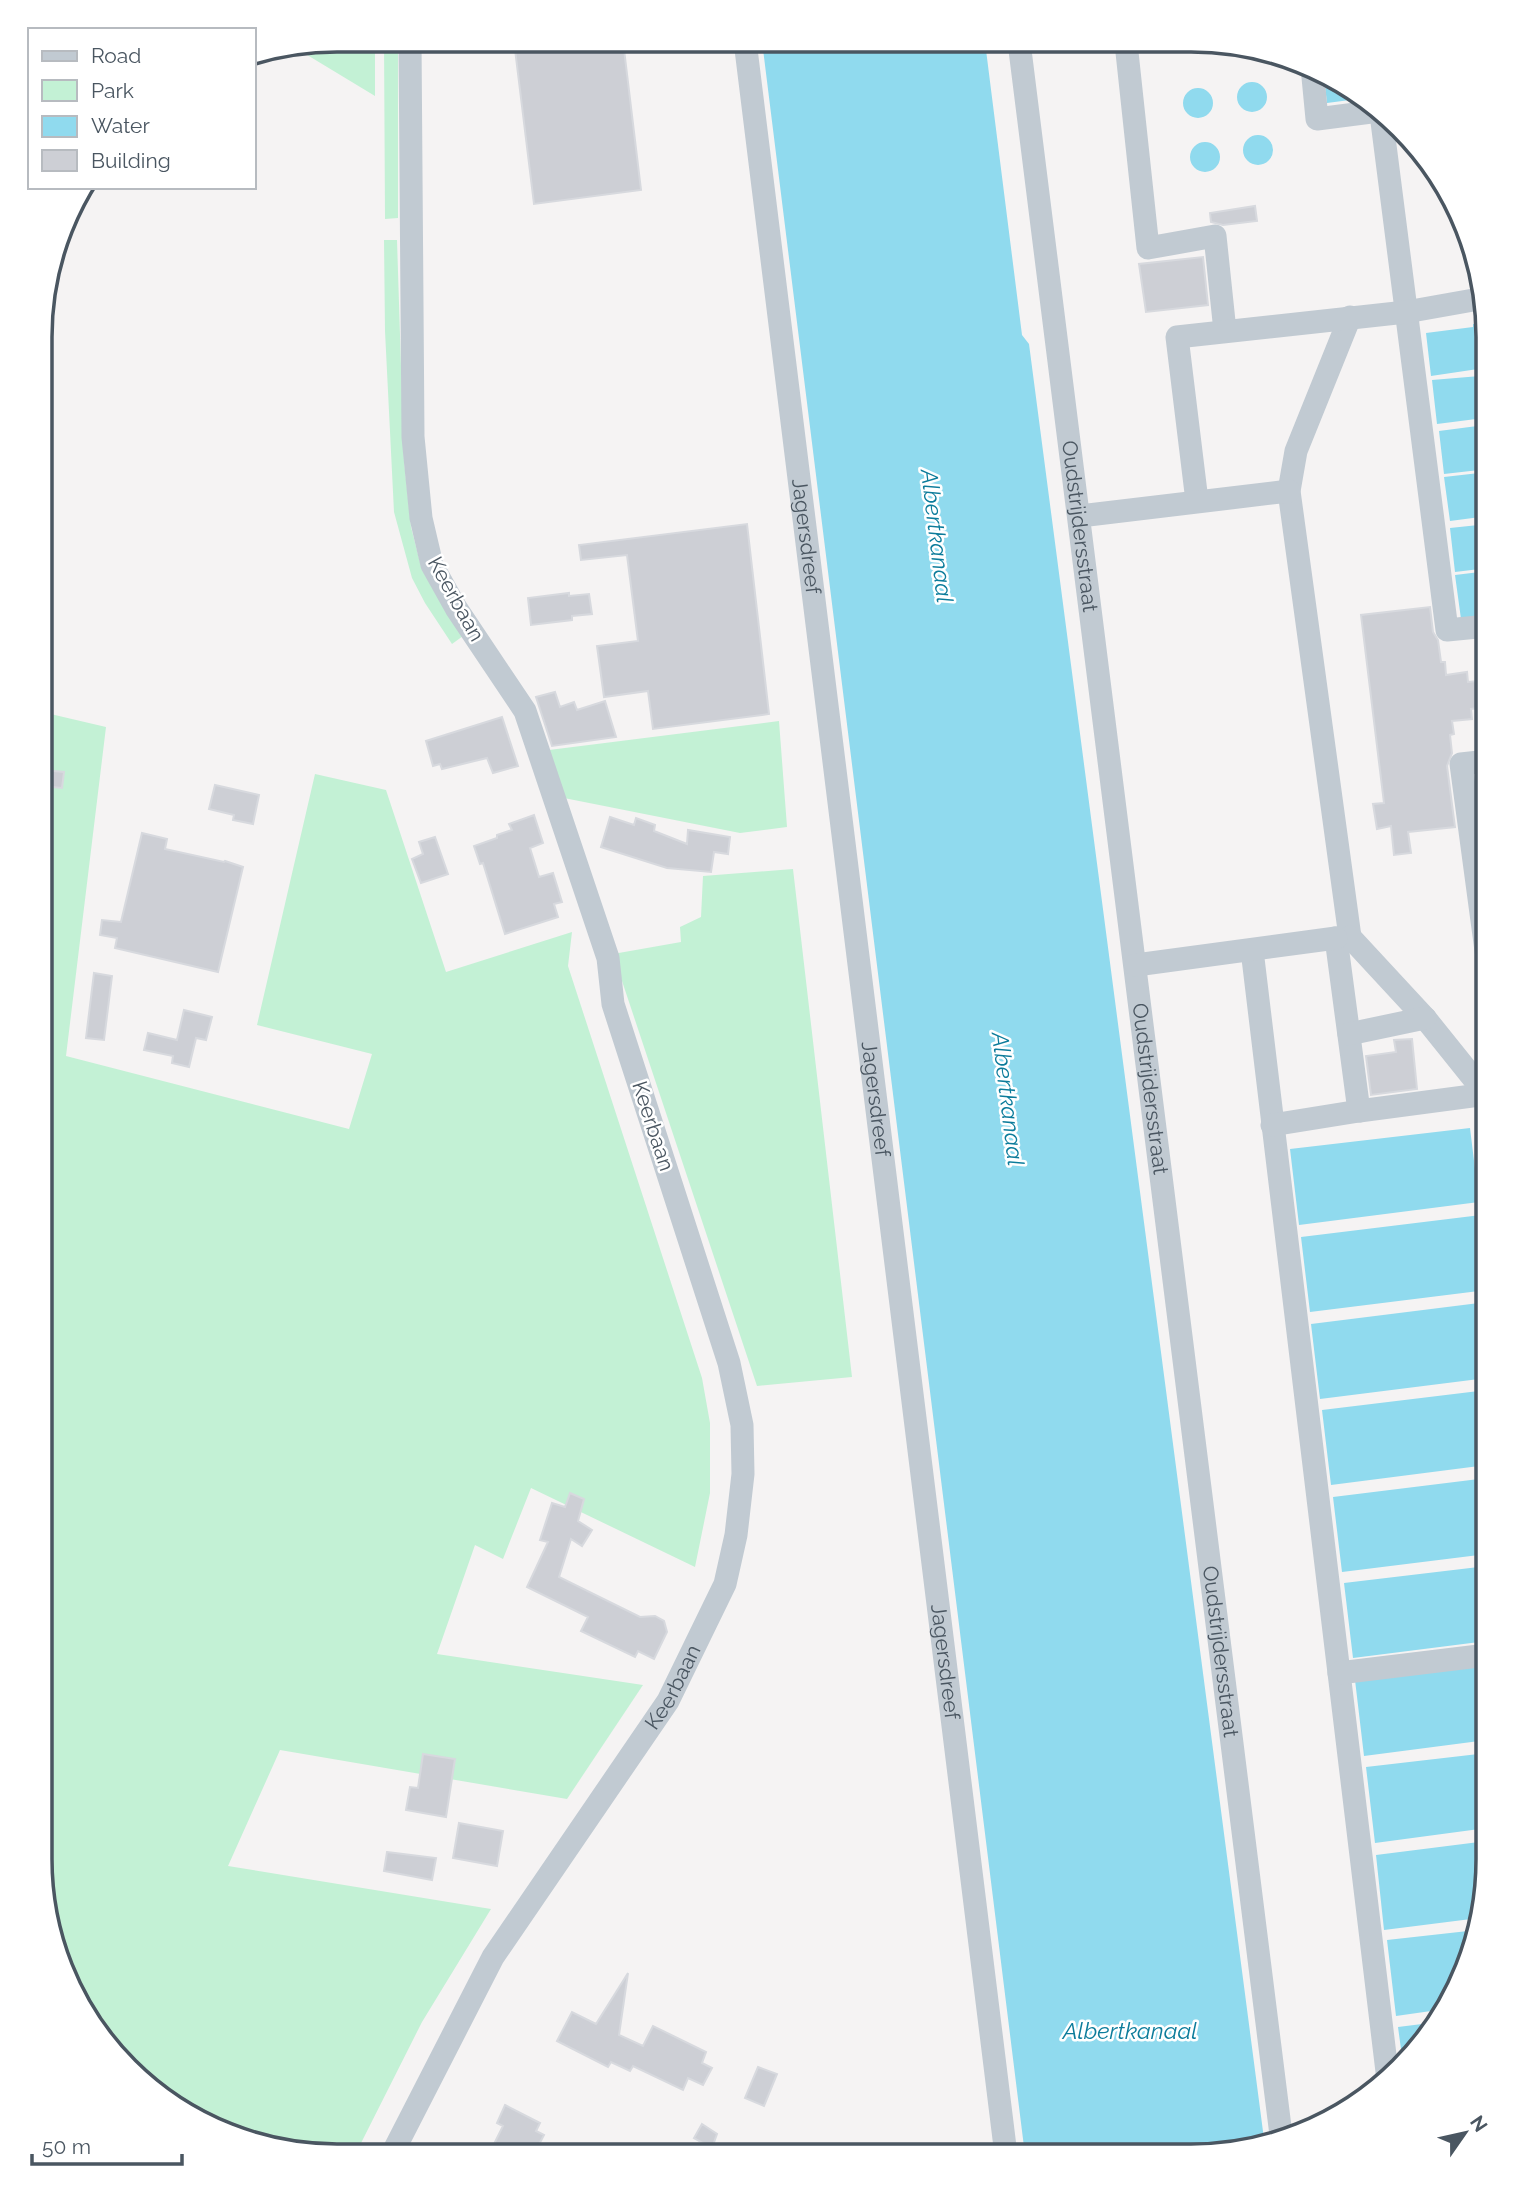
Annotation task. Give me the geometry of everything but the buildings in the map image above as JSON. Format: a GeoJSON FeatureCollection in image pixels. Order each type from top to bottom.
{"type":"FeatureCollection","features":[{"type":"Feature","properties":{"kind":"street","name":"Keerbaan"},"geometry":{"type":"LineString","coordinates":[[397,2144],[493,1956],[668,1701],[725,1584],[736,1535],[743,1474],[742,1425],[729,1363],[613,1004],[608,958],[526,711],[456,608],[432,565],[421,518],[413,437],[410,52]]}},
{"type":"Feature","properties":{"kind":"street","name":"Jagersdreef"},"geometry":{"type":"LineString","coordinates":[[746,52],[1005,2144]]}},
{"type":"Feature","properties":{"kind":"street","name":"Oudstrijdersstraat"},"geometry":{"type":"LineString","coordinates":[[1020,52],[1280,2129]]}},
{"type":"Feature","properties":{"kind":"street"},"geometry":{"type":"LineString","coordinates":[[1127,52],[1148,248],[1215,236],[1225,331]]}},
{"type":"Feature","properties":{"kind":"street"},"geometry":{"type":"LineString","coordinates":[[1313,80],[1317,119],[1367,113]]}},
{"type":"Feature","properties":{"kind":"street"},"geometry":{"type":"LineString","coordinates":[[1382,126],[1447,630],[1476,627]]}},
{"type":"Feature","properties":{"kind":"street"},"geometry":{"type":"LineString","coordinates":[[1197,501],[1177,337],[1406,312],[1473,300]]}},
{"type":"Feature","properties":{"kind":"street"},"geometry":{"type":"LineString","coordinates":[[1350,317],[1296,451],[1289,491],[1343,938],[1349,1034],[1359,1111]]}},
{"type":"Feature","properties":{"kind":"street"},"geometry":{"type":"LineString","coordinates":[[1080,516],[1289,491]]}},
{"type":"Feature","properties":{"kind":"street"},"geometry":{"type":"LineString","coordinates":[[1476,762],[1461,764],[1476,872]]}},
{"type":"Feature","properties":{"kind":"street"},"geometry":{"type":"LineString","coordinates":[[1136,965],[1343,938]]}},
{"type":"Feature","properties":{"kind":"street"},"geometry":{"type":"LineString","coordinates":[[1343,938],[1425,1018],[1476,1081]]}},
{"type":"Feature","properties":{"kind":"street"},"geometry":{"type":"LineString","coordinates":[[1252,950],[1386,2066]]}},
{"type":"Feature","properties":{"kind":"street"},"geometry":{"type":"LineString","coordinates":[[1349,1034],[1425,1018]]}},
{"type":"Feature","properties":{"kind":"street"},"geometry":{"type":"LineString","coordinates":[[1272,1125],[1476,1095]]}},
{"type":"Feature","properties":{"kind":"street"},"geometry":{"type":"LineString","coordinates":[[1339,1673],[1476,1656]]}},
{"type":"Feature","properties":{"kind":"green space"},"geometry":{"type":"Polygon","coordinates":[[[375,52],[375,96],[306,54],[375,52]]]}},
{"type":"Feature","properties":{"kind":"green space"},"geometry":{"type":"Polygon","coordinates":[[[384,52],[398,52],[398,218],[385,219],[384,52]]]}},
{"type":"Feature","properties":{"kind":"green space"},"geometry":{"type":"Polygon","coordinates":[[[384,240],[397,240],[404,461],[411,527],[422,570],[463,636],[452,644],[412,578],[394,512],[385,331],[384,240]]]}},
{"type":"Feature","properties":{"kind":"green space"},"geometry":{"type":"Polygon","coordinates":[[[52,714],[106,727],[66,1056],[349,1129],[372,1054],[257,1025],[315,774],[386,790],[446,972],[572,932],[568,966],[702,1378],[710,1423],[710,1493],[695,1567],[531,1488],[503,1559],[475,1545],[437,1654],[643,1685],[567,1799],[280,1750],[228,1866],[491,1909],[422,2022],[361,2144],[318,2143],[263,2134],[228,2122],[179,2096],[149,2073],[123,2047],[100,2017],[82,1985],[62,1933],[52,1859],[52,714]]]}},
{"type":"Feature","properties":{"kind":"green space"},"geometry":{"type":"Polygon","coordinates":[[[779,721],[787,827],[740,833],[564,798],[549,750],[779,721]]]}},
{"type":"Feature","properties":{"kind":"green space"},"geometry":{"type":"Polygon","coordinates":[[[793,869],[852,1377],[757,1386],[613,954],[681,942],[680,927],[701,917],[703,876],[793,869]]]}},
{"type":"Feature","properties":{"kind":"water","name":"Albertkanaal"},"geometry":{"type":"Polygon","coordinates":[[[763,52],[986,52],[1022,335],[1029,344],[1263,2134],[1191,2144],[1024,2144],[763,52]]]}},
{"type":"Feature","properties":{"kind":"water"},"geometry":{"type":"Polygon","coordinates":[[[1252,82],[1263,86],[1267,97],[1263,108],[1252,112],[1241,108],[1237,97],[1241,86],[1252,82]]]}},
{"type":"Feature","properties":{"kind":"water"},"geometry":{"type":"Polygon","coordinates":[[[1325,87],[1349,100],[1327,103],[1325,87]]]}},
{"type":"Feature","properties":{"kind":"water"},"geometry":{"type":"Polygon","coordinates":[[[1198,88],[1209,92],[1213,103],[1209,114],[1198,118],[1187,114],[1183,103],[1187,92],[1198,88]]]}},
{"type":"Feature","properties":{"kind":"water"},"geometry":{"type":"Polygon","coordinates":[[[1258,135],[1269,139],[1273,150],[1269,161],[1258,165],[1247,161],[1243,150],[1247,139],[1258,135]]]}},
{"type":"Feature","properties":{"kind":"water"},"geometry":{"type":"Polygon","coordinates":[[[1205,142],[1216,146],[1220,157],[1216,168],[1205,172],[1194,168],[1190,157],[1194,146],[1205,142]]]}},
{"type":"Feature","properties":{"kind":"water"},"geometry":{"type":"Polygon","coordinates":[[[1475,324],[1476,369],[1431,376],[1426,333],[1473,327],[1475,324]]]}},
{"type":"Feature","properties":{"kind":"water"},"geometry":{"type":"Polygon","coordinates":[[[1476,376],[1476,419],[1437,424],[1432,380],[1476,376]]]}},
{"type":"Feature","properties":{"kind":"water"},"geometry":{"type":"Polygon","coordinates":[[[1476,426],[1476,470],[1444,474],[1439,431],[1476,426]]]}},
{"type":"Feature","properties":{"kind":"water"},"geometry":{"type":"Polygon","coordinates":[[[1476,473],[1476,518],[1450,521],[1444,477],[1476,473]]]}},
{"type":"Feature","properties":{"kind":"water"},"geometry":{"type":"Polygon","coordinates":[[[1476,525],[1476,569],[1455,572],[1450,528],[1476,525]]]}},
{"type":"Feature","properties":{"kind":"water"},"geometry":{"type":"Polygon","coordinates":[[[1476,572],[1476,617],[1461,619],[1455,575],[1476,572]]]}},
{"type":"Feature","properties":{"kind":"water"},"geometry":{"type":"Polygon","coordinates":[[[1470,1128],[1476,1202],[1299,1225],[1290,1149],[1470,1128]]]}},
{"type":"Feature","properties":{"kind":"water"},"geometry":{"type":"Polygon","coordinates":[[[1476,1216],[1476,1291],[1310,1312],[1301,1237],[1476,1216]]]}},
{"type":"Feature","properties":{"kind":"water"},"geometry":{"type":"Polygon","coordinates":[[[1476,1303],[1476,1379],[1320,1399],[1311,1324],[1476,1303]]]}},
{"type":"Feature","properties":{"kind":"water"},"geometry":{"type":"Polygon","coordinates":[[[1476,1391],[1476,1466],[1331,1485],[1322,1410],[1476,1391]]]}},
{"type":"Feature","properties":{"kind":"water"},"geometry":{"type":"Polygon","coordinates":[[[1476,1479],[1476,1555],[1342,1572],[1333,1497],[1476,1479]]]}},
{"type":"Feature","properties":{"kind":"water"},"geometry":{"type":"Polygon","coordinates":[[[1476,1567],[1476,1642],[1353,1658],[1344,1583],[1476,1567]]]}},
{"type":"Feature","properties":{"kind":"water"},"geometry":{"type":"Polygon","coordinates":[[[1476,1665],[1476,1741],[1364,1756],[1355,1680],[1476,1665]]]}},
{"type":"Feature","properties":{"kind":"water"},"geometry":{"type":"Polygon","coordinates":[[[1476,1754],[1476,1829],[1375,1843],[1366,1767],[1476,1754]]]}},
{"type":"Feature","properties":{"kind":"water"},"geometry":{"type":"Polygon","coordinates":[[[1476,1842],[1475,1878],[1469,1919],[1384,1930],[1376,1855],[1476,1842]]]}},
{"type":"Feature","properties":{"kind":"water"},"geometry":{"type":"Polygon","coordinates":[[[1466,1931],[1454,1968],[1431,2011],[1396,2016],[1387,1940],[1466,1931]]]}},
{"type":"Feature","properties":{"kind":"water"},"geometry":{"type":"Polygon","coordinates":[[[1423,2024],[1401,2051],[1398,2027],[1423,2024]]]}}]}
